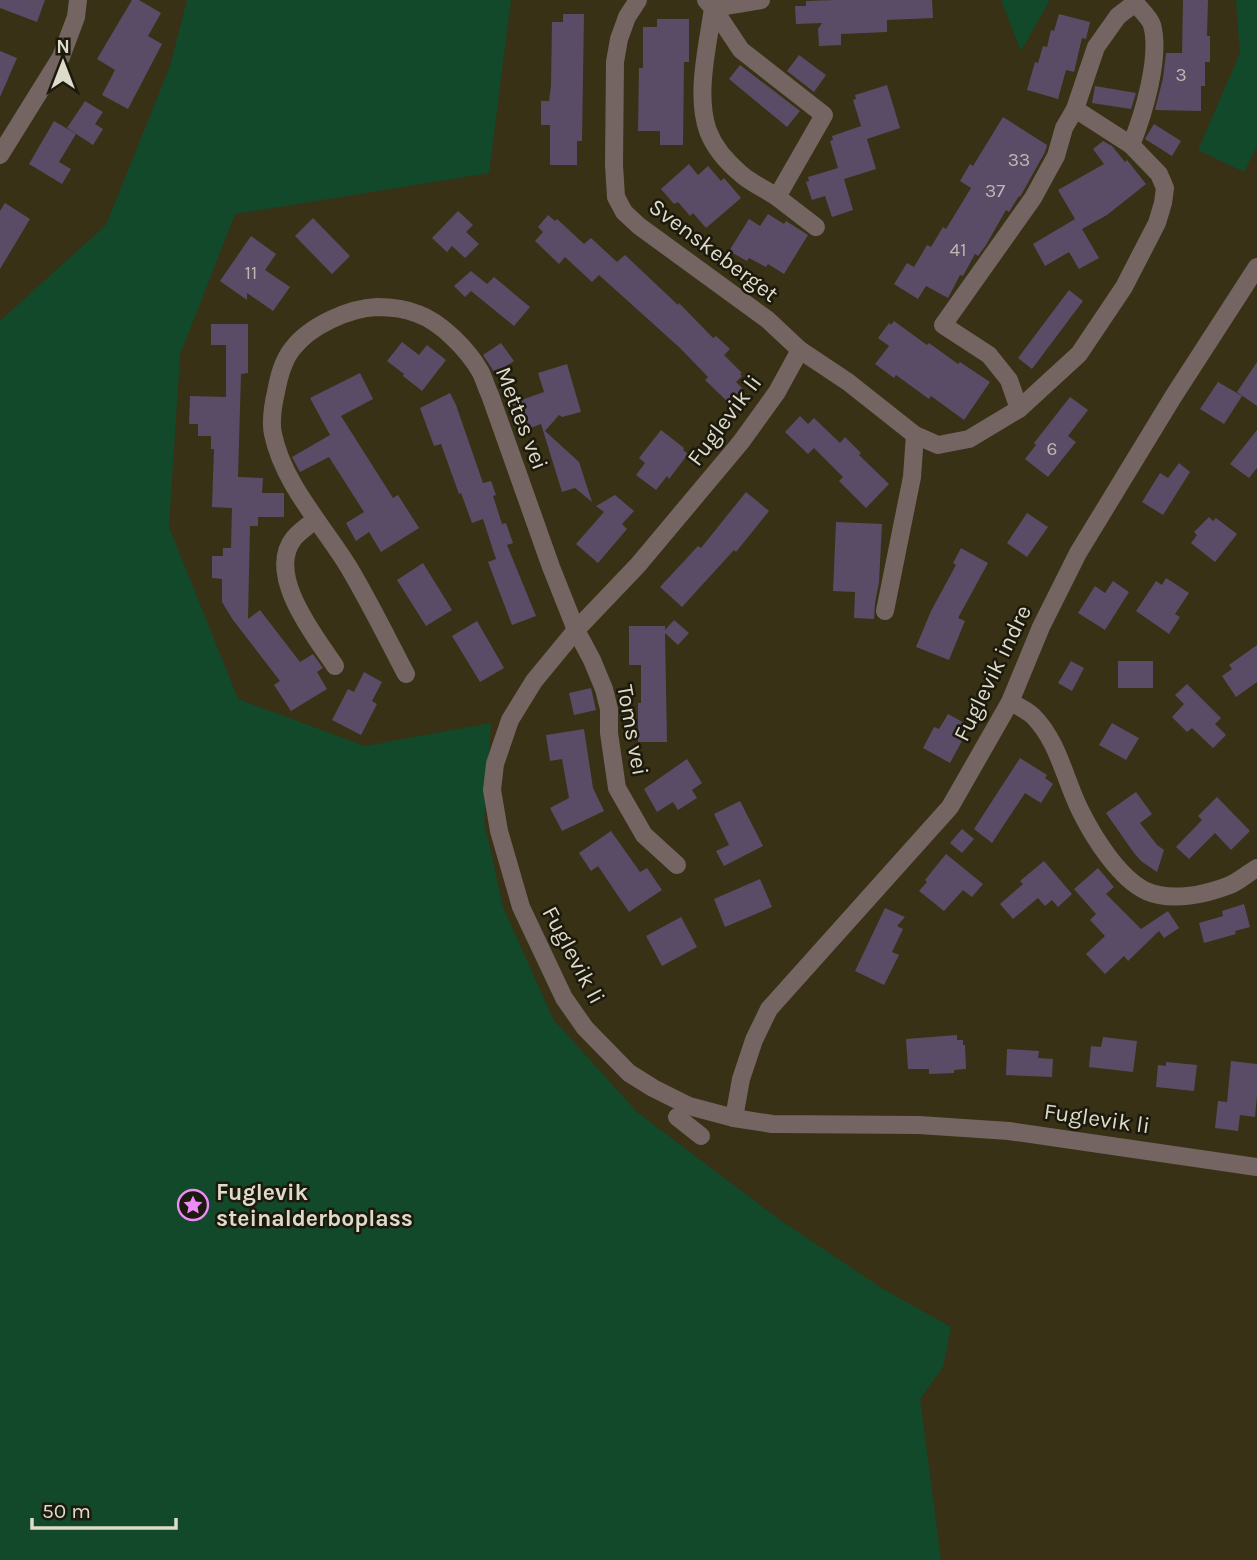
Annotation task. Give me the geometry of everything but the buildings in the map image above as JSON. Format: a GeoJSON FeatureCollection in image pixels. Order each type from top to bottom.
{"type":"FeatureCollection","features":[{"type":"Feature","properties":{"kind":"street"},"geometry":{"type":"LineString","coordinates":[[0,155],[61,57],[76,17],[78,0]]}},
{"type":"Feature","properties":{"kind":"street","name":"Svenskeberget"},"geometry":{"type":"LineString","coordinates":[[638,0],[619,39],[615,62],[614,165],[616,197],[624,212],[639,226],[768,320],[800,350],[848,382],[915,435],[939,445],[970,439],[1019,409],[1079,354],[1124,287],[1157,223],[1165,188],[1159,174],[1131,145],[1075,109]]}},
{"type":"Feature","properties":{"kind":"street"},"geometry":{"type":"LineString","coordinates":[[709,4],[761,0]]}},
{"type":"Feature","properties":{"kind":"street"},"geometry":{"type":"LineString","coordinates":[[1019,409],[1009,380],[989,355],[943,325],[1034,198],[1056,156],[1064,128],[1075,109],[1096,47],[1118,16],[1136,2],[1152,23],[1154,47],[1150,84],[1141,120],[1131,145]]}},
{"type":"Feature","properties":{"kind":"street"},"geometry":{"type":"LineString","coordinates":[[709,4],[703,80],[703,107],[709,132],[723,156],[742,175],[777,197],[816,227]]}},
{"type":"Feature","properties":{"kind":"street"},"geometry":{"type":"LineString","coordinates":[[709,4],[741,50],[824,115],[777,197]]}},
{"type":"Feature","properties":{"kind":"street","name":"Fuglevik indre"},"geometry":{"type":"LineString","coordinates":[[734,1118],[741,1079],[754,1040],[769,1009],[950,807],[1010,702],[1041,627],[1078,553],[1173,397],[1257,267]]}},
{"type":"Feature","properties":{"kind":"street","name":"Mettes vei"},"geometry":{"type":"LineString","coordinates":[[406,674],[348,566],[315,520],[281,462],[272,431],[273,404],[281,369],[293,347],[316,327],[347,313],[376,307],[419,314],[439,325],[460,345],[479,370],[576,630]]}},
{"type":"Feature","properties":{"kind":"street","name":"Fuglevik li"},"geometry":{"type":"LineString","coordinates":[[800,350],[778,393],[741,442],[638,565],[576,630],[534,681],[510,719],[495,764],[492,790],[499,831],[521,907],[564,998],[585,1028],[629,1073],[689,1106],[734,1118],[772,1124],[919,1125],[1009,1131],[1257,1167]]}},
{"type":"Feature","properties":{"kind":"street"},"geometry":{"type":"LineString","coordinates":[[884,611],[912,477],[915,435]]}},
{"type":"Feature","properties":{"kind":"street"},"geometry":{"type":"LineString","coordinates":[[315,520],[294,538],[287,551],[284,566],[292,594],[308,625],[335,666]]}},
{"type":"Feature","properties":{"kind":"street","name":"Toms vei"},"geometry":{"type":"LineString","coordinates":[[576,630],[604,689],[609,709],[609,733],[617,788],[644,835],[677,864]]}},
{"type":"Feature","properties":{"kind":"street"},"geometry":{"type":"LineString","coordinates":[[1010,702],[1031,714],[1042,727],[1062,765],[1080,811],[1104,849],[1125,876],[1146,891],[1171,897],[1199,894],[1231,885],[1257,867]]}},
{"type":"Feature","properties":{"kind":"street"},"geometry":{"type":"LineString","coordinates":[[677,1117],[701,1136]]}},
{"type":"Feature","properties":{"kind":"green space"},"geometry":{"type":"Polygon","coordinates":[[[187,0],[511,0],[489,173],[235,214],[180,355],[169,527],[238,699],[365,746],[491,723],[484,821],[503,907],[553,1019],[637,1112],[780,1220],[883,1289],[951,1327],[943,1367],[920,1399],[941,1560],[0,1560],[0,321],[106,225],[170,66],[187,0]]]}},
{"type":"Feature","properties":{"kind":"green space"},"geometry":{"type":"Polygon","coordinates":[[[1001,0],[1050,0],[1021,51],[1001,0]]]}},
{"type":"Feature","properties":{"kind":"green space"},"geometry":{"type":"Polygon","coordinates":[[[1236,0],[1257,0],[1257,146],[1244,172],[1198,150],[1240,53],[1236,0]]]}},
{"type":"Feature","properties":{"kind":"place","name":"Fuglevik steinalderboplass"},"geometry":{"type":"Point","coordinates":[193,1205]}}]}
